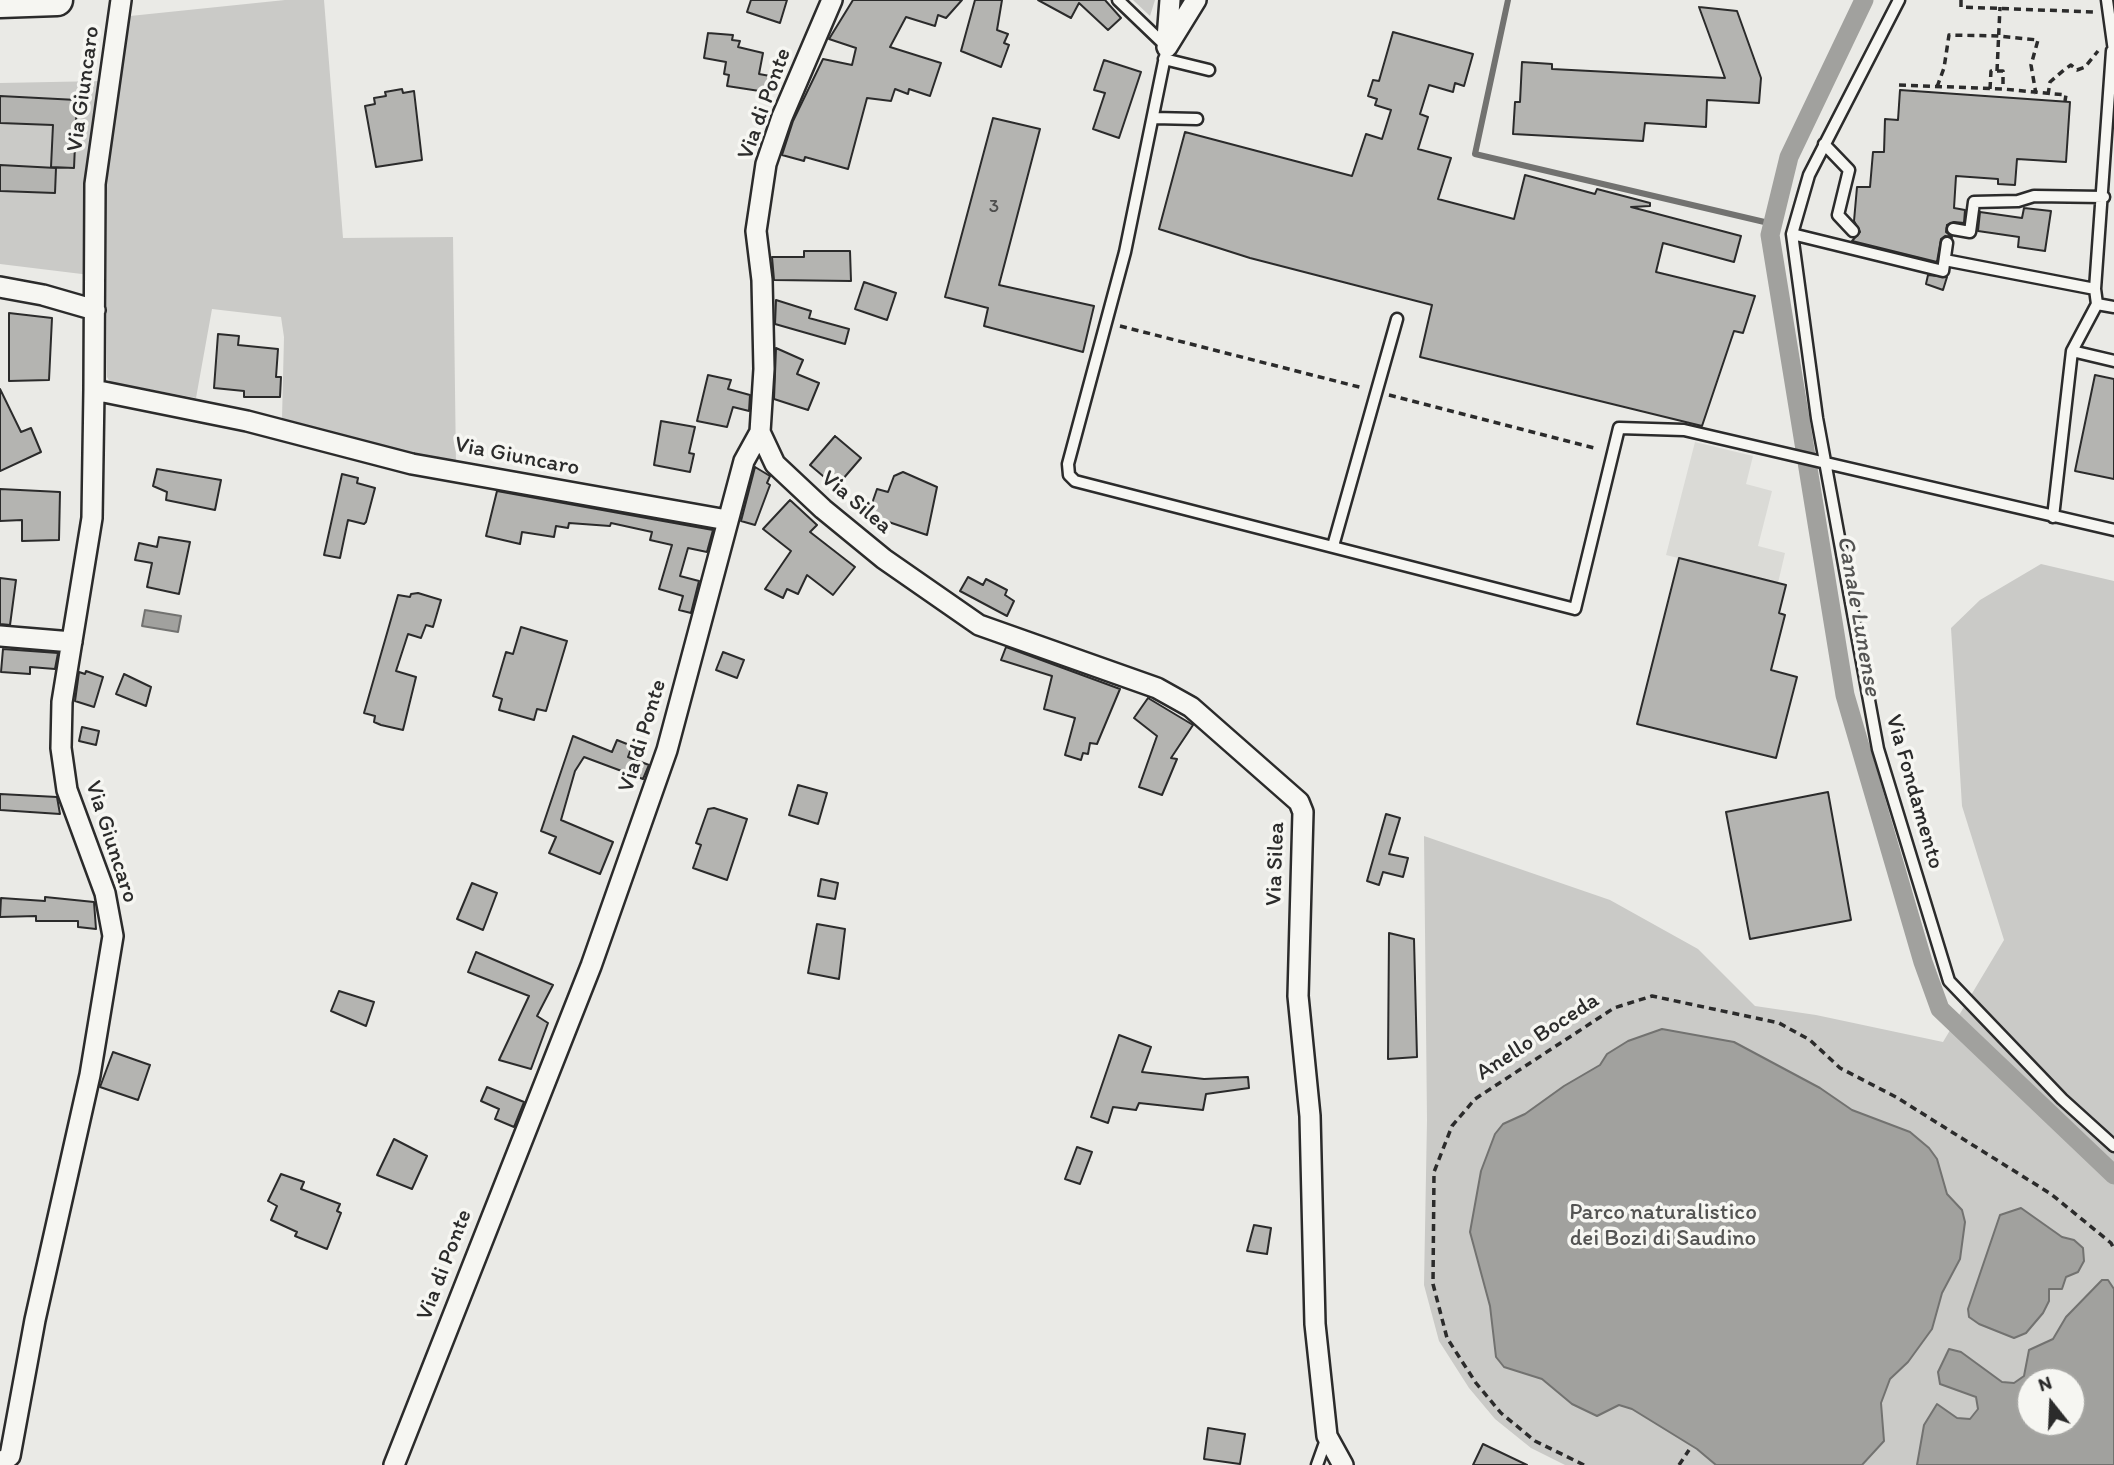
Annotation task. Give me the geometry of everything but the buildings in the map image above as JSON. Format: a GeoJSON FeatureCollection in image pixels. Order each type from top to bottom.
{"type":"FeatureCollection","features":[{"type":"Feature","properties":{"kind":"main road"},"geometry":{"type":"LineString","coordinates":[[0,2],[57,0]]}},
{"type":"Feature","properties":{"kind":"street","name":"Via Giuncaro"},"geometry":{"type":"LineString","coordinates":[[0,1463],[10,1456],[35,1320],[90,1075],[113,936],[105,893],[67,790],[61,748],[61,702],[92,518],[95,184],[121,0]]}},
{"type":"Feature","properties":{"kind":"street","name":"Via di Ponte"},"geometry":{"type":"LineString","coordinates":[[394,1465],[591,966],[667,750],[744,461],[760,432],[764,369],[762,281],[757,230],[766,164],[782,117],[832,0]]}},
{"type":"Feature","properties":{"kind":"street"},"geometry":{"type":"LineString","coordinates":[[1166,53],[1170,0]]}},
{"type":"Feature","properties":{"kind":"street"},"geometry":{"type":"LineString","coordinates":[[1166,53],[1196,0]]}},
{"type":"Feature","properties":{"kind":"street"},"geometry":{"type":"LineString","coordinates":[[0,287],[43,295],[95,310]]}},
{"type":"Feature","properties":{"kind":"street","name":"Via Giuncaro"},"geometry":{"type":"LineString","coordinates":[[94,390],[247,421],[412,464],[727,520]]}},
{"type":"Feature","properties":{"kind":"street","name":"Via Silea"},"geometry":{"type":"LineString","coordinates":[[760,432],[775,464],[823,509],[884,559],[979,625],[1157,688],[1191,707],[1299,802],[1303,812],[1297,948],[1298,996],[1310,1116],[1315,1324],[1327,1436],[1343,1465]]}},
{"type":"Feature","properties":{"kind":"street"},"geometry":{"type":"LineString","coordinates":[[0,636],[72,642]]}},
{"type":"Feature","properties":{"kind":"lane"},"geometry":{"type":"LineString","coordinates":[[1118,0],[1166,53],[1209,70]]}},
{"type":"Feature","properties":{"kind":"lane"},"geometry":{"type":"LineString","coordinates":[[1899,0],[1824,144],[1798,205],[1792,234],[1943,271],[1947,243]]}},
{"type":"Feature","properties":{"kind":"lane"},"geometry":{"type":"LineString","coordinates":[[2053,517],[2072,351],[2097,304],[2095,289],[2113,51],[2108,0]]}},
{"type":"Feature","properties":{"kind":"lane"},"geometry":{"type":"LineString","coordinates":[[1166,53],[1125,253],[1068,464],[1069,475],[1074,481],[1575,610],[1619,428],[1684,430],[2114,530]]}},
{"type":"Feature","properties":{"kind":"lane"},"geometry":{"type":"LineString","coordinates":[[1154,118],[1197,118]]}},
{"type":"Feature","properties":{"kind":"lane"},"geometry":{"type":"LineString","coordinates":[[1824,144],[1849,170],[1838,215],[1853,231]]}},
{"type":"Feature","properties":{"kind":"lane"},"geometry":{"type":"LineString","coordinates":[[1953,229],[1970,232],[1974,202],[2018,201],[2034,196],[2104,197]]}},
{"type":"Feature","properties":{"kind":"lane","name":"Via Fondamento"},"geometry":{"type":"LineString","coordinates":[[1792,234],[1817,418],[1878,749],[1949,981],[2062,1099],[2114,1146]]}},
{"type":"Feature","properties":{"kind":"lane"},"geometry":{"type":"LineString","coordinates":[[1950,261],[2095,289]]}},
{"type":"Feature","properties":{"kind":"lane"},"geometry":{"type":"LineString","coordinates":[[2097,304],[2114,307]]}},
{"type":"Feature","properties":{"kind":"lane"},"geometry":{"type":"LineString","coordinates":[[1333,546],[1397,319]]}},
{"type":"Feature","properties":{"kind":"lane"},"geometry":{"type":"LineString","coordinates":[[2072,351],[2114,361]]}},
{"type":"Feature","properties":{"kind":"lane"},"geometry":{"type":"LineString","coordinates":[[1317,1465],[1327,1436]]}},
{"type":"Feature","properties":{"kind":"path"},"geometry":{"type":"LineString","coordinates":[[1961,0],[1961,6],[2110,14]]}},
{"type":"Feature","properties":{"kind":"path"},"geometry":{"type":"LineString","coordinates":[[1997,71],[2000,8]]}},
{"type":"Feature","properties":{"kind":"path"},"geometry":{"type":"LineString","coordinates":[[1937,87],[1946,59],[1948,35],[1998,36],[2038,40],[2031,65],[2036,94]]}},
{"type":"Feature","properties":{"kind":"path"},"geometry":{"type":"LineString","coordinates":[[2048,95],[2050,82],[2064,69],[2071,65],[2077,70],[2085,66],[2101,48]]}},
{"type":"Feature","properties":{"kind":"path"},"geometry":{"type":"LineString","coordinates":[[1990,89],[1991,71],[2003,71],[2003,89]]}},
{"type":"Feature","properties":{"kind":"path"},"geometry":{"type":"LineString","coordinates":[[1899,85],[2003,89],[2066,96],[2065,101]]}},
{"type":"Feature","properties":{"kind":"path"},"geometry":{"type":"LineString","coordinates":[[1117,325],[1365,389]]}},
{"type":"Feature","properties":{"kind":"path"},"geometry":{"type":"LineString","coordinates":[[1381,393],[1594,448]]}},
{"type":"Feature","properties":{"kind":"path","name":"Anello Boceda"},"geometry":{"type":"LineString","coordinates":[[1584,1465],[1535,1441],[1501,1413],[1476,1383],[1447,1338],[1433,1284],[1434,1172],[1452,1126],[1475,1099],[1614,1008],[1653,996],[1779,1023],[1810,1040],[1840,1068],[1896,1097],[2050,1194],[2114,1249]]}},
{"type":"Feature","properties":{"kind":"path"},"geometry":{"type":"LineString","coordinates":[[1682,1464],[1689,1450]]}},
{"type":"Feature","properties":{"kind":"shaded area"},"geometry":{"type":"Polygon","coordinates":[[[1695,442],[1753,456],[1746,484],[1772,491],[1758,546],[1785,553],[1778,583],[1666,555],[1695,442]]]}},
{"type":"Feature","properties":{"kind":"shaded area"},"geometry":{"type":"Polygon","coordinates":[[[145,610],[181,616],[178,632],[142,626],[145,610]]]}},
{"type":"Feature","properties":{"kind":"shaded area"},"geometry":{"type":"Polygon","coordinates":[[[1662,1029],[1734,1042],[1820,1088],[1852,1110],[1910,1132],[1929,1148],[1937,1159],[1947,1194],[1962,1210],[1965,1222],[1960,1259],[1942,1293],[1932,1329],[1908,1362],[1890,1379],[1881,1403],[1884,1441],[1862,1465],[1716,1465],[1697,1449],[1632,1409],[1619,1405],[1597,1416],[1572,1404],[1542,1379],[1504,1367],[1496,1357],[1490,1306],[1470,1232],[1481,1171],[1495,1134],[1503,1124],[1525,1114],[1564,1086],[1600,1065],[1607,1054],[1628,1041],[1662,1029]]]}},
{"type":"Feature","properties":{"kind":"shaded area"},"geometry":{"type":"Polygon","coordinates":[[[2021,1208],[2062,1237],[2074,1240],[2083,1248],[2084,1261],[2078,1272],[2066,1277],[2062,1289],[2049,1289],[2049,1301],[2043,1313],[2026,1333],[2014,1338],[1979,1324],[1969,1317],[1968,1309],[2000,1215],[2021,1208]]]}},
{"type":"Feature","properties":{"kind":"shaded area"},"geometry":{"type":"Polygon","coordinates":[[[2102,1280],[2108,1280],[2114,1289],[2114,1465],[1917,1465],[1924,1425],[1937,1404],[1957,1418],[1970,1419],[1978,1409],[1976,1397],[1940,1384],[1938,1372],[1949,1349],[1961,1352],[2002,1382],[2016,1382],[2016,1437],[2086,1437],[2086,1367],[2026,1367],[2029,1350],[2053,1339],[2066,1317],[2102,1280]]]}},
{"type":"Feature","properties":{"kind":"green space"},"geometry":{"type":"Polygon","coordinates":[[[285,0],[324,0],[343,238],[453,237],[456,466],[282,419],[284,337],[281,317],[212,309],[196,398],[110,382],[107,377],[107,188],[113,105],[130,16],[285,0]]]}},
{"type":"Feature","properties":{"kind":"green space"},"geometry":{"type":"Polygon","coordinates":[[[1133,0],[1155,0],[1150,16],[1133,0]]]}},
{"type":"Feature","properties":{"kind":"green space"},"geometry":{"type":"Polygon","coordinates":[[[102,81],[90,275],[0,264],[0,83],[102,81]]]}},
{"type":"Feature","properties":{"kind":"green space","name":"Parco naturalistico dei Bozi di Saudino"},"geometry":{"type":"Polygon","coordinates":[[[2041,564],[2114,581],[2114,1465],[1565,1465],[1531,1448],[1495,1419],[1469,1388],[1439,1341],[1424,1285],[1427,1120],[1424,836],[1610,900],[1698,949],[1755,1006],[1816,1015],[1943,1042],[2004,940],[1962,806],[1951,628],[1980,600],[2041,564]]]}},
{"type":"Feature","properties":{"kind":"waterway"},"geometry":{"type":"LineString","coordinates":[[1508,0],[1475,154],[1773,224]]}},
{"type":"Feature","properties":{"kind":"waterway","name":"Canale Lunense"},"geometry":{"type":"LineString","coordinates":[[1864,0],[1789,157],[1770,235],[1845,695],[1923,962],[1940,1009],[2114,1175]]}}]}
